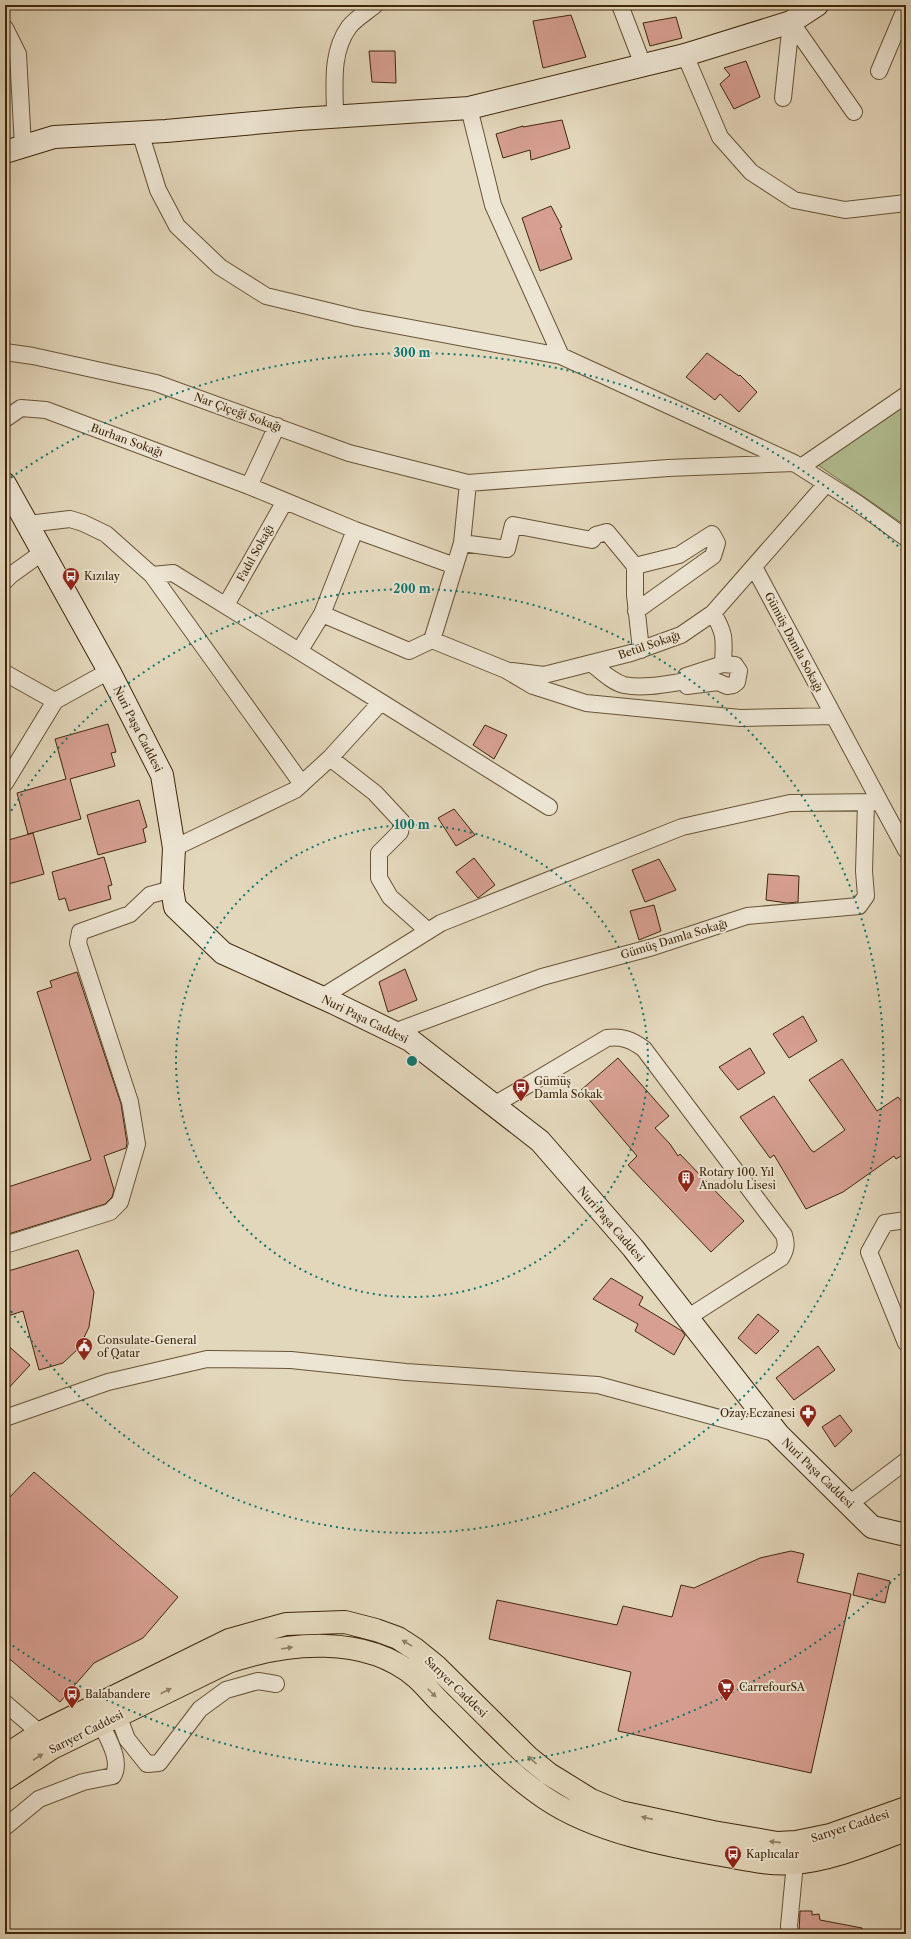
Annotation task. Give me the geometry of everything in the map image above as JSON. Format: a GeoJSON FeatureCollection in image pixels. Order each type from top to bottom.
{"type":"FeatureCollection","features":[{"type":"Feature","properties":{"kind":"main road","name":"Sarıyer Caddesi"},"geometry":{"type":"LineString","coordinates":[[5,1756],[40,1733],[229,1640],[286,1624],[345,1622],[391,1635],[416,1649],[436,1666],[528,1757],[565,1785],[591,1800],[620,1812],[652,1820],[767,1841],[795,1853],[828,1857],[906,1830]]}},
{"type":"Feature","properties":{"kind":"main road","name":"Sarıyer Caddesi"},"geometry":{"type":"LineString","coordinates":[[5,1779],[52,1748],[194,1677],[252,1654],[297,1646],[338,1646],[364,1651],[384,1658],[416,1677],[515,1776],[545,1799],[571,1813],[617,1832],[704,1852],[772,1864],[830,1835],[906,1808]]}},
{"type":"Feature","properties":{"kind":"street"},"geometry":{"type":"LineString","coordinates":[[336,117],[334,83],[337,49],[349,26],[375,5]]}},
{"type":"Feature","properties":{"kind":"street"},"geometry":{"type":"LineString","coordinates":[[620,5],[643,66]]}},
{"type":"Feature","properties":{"kind":"street"},"geometry":{"type":"LineString","coordinates":[[5,28],[18,54],[14,150],[54,137],[468,108],[684,55],[791,22],[817,5]]}},
{"type":"Feature","properties":{"kind":"street"},"geometry":{"type":"LineString","coordinates":[[879,71],[906,6]]}},
{"type":"Feature","properties":{"kind":"street"},"geometry":{"type":"LineString","coordinates":[[783,98],[791,22]]}},
{"type":"Feature","properties":{"kind":"street"},"geometry":{"type":"LineString","coordinates":[[791,22],[854,112]]}},
{"type":"Feature","properties":{"kind":"street"},"geometry":{"type":"LineString","coordinates":[[684,55],[720,137],[751,172],[757,176],[794,200],[845,210],[906,202]]}},
{"type":"Feature","properties":{"kind":"street"},"geometry":{"type":"LineString","coordinates":[[468,108],[493,205],[561,356]]}},
{"type":"Feature","properties":{"kind":"street"},"geometry":{"type":"LineString","coordinates":[[140,132],[158,190],[177,226],[220,267],[266,296],[356,318],[561,356],[798,465],[857,503],[906,538]]}},
{"type":"Feature","properties":{"kind":"street","name":"Nar Çiçeği Sokağı"},"geometry":{"type":"LineString","coordinates":[[5,352],[33,356],[156,383],[349,453],[468,483],[668,468],[798,465]]}},
{"type":"Feature","properties":{"kind":"street"},"geometry":{"type":"LineString","coordinates":[[798,465],[906,395]]}},
{"type":"Feature","properties":{"kind":"street","name":"Burhan Sokağı"},"geometry":{"type":"LineString","coordinates":[[5,419],[21,408],[46,410],[250,486],[355,530],[454,566]]}},
{"type":"Feature","properties":{"kind":"street"},"geometry":{"type":"LineString","coordinates":[[250,486],[277,426]]}},
{"type":"Feature","properties":{"kind":"street"},"geometry":{"type":"LineString","coordinates":[[432,640],[462,543],[468,483]]}},
{"type":"Feature","properties":{"kind":"street","name":"Nuri Paşa Caddesi"},"geometry":{"type":"LineString","coordinates":[[5,484],[109,671],[162,775],[174,848],[172,889],[175,907],[223,953],[322,997],[410,1040],[540,1141],[633,1248],[778,1434],[872,1527],[906,1535]]}},
{"type":"Feature","properties":{"kind":"street","name":"Betül Sokağı"},"geometry":{"type":"LineString","coordinates":[[506,670],[544,675],[640,650],[681,635],[713,614],[826,484]]}},
{"type":"Feature","properties":{"kind":"street","name":"Fadıl Sokağı"},"geometry":{"type":"LineString","coordinates":[[226,604],[285,501]]}},
{"type":"Feature","properties":{"kind":"street"},"geometry":{"type":"LineString","coordinates":[[28,524],[70,519],[83,523],[106,534],[152,575],[302,784]]}},
{"type":"Feature","properties":{"kind":"street"},"geometry":{"type":"LineString","coordinates":[[462,543],[507,549],[513,525],[592,540],[596,535],[607,532],[635,566],[636,611],[640,650]]}},
{"type":"Feature","properties":{"kind":"street"},"geometry":{"type":"LineString","coordinates":[[300,650],[322,614],[355,530]]}},
{"type":"Feature","properties":{"kind":"street"},"geometry":{"type":"LineString","coordinates":[[635,566],[679,555],[712,534],[717,543],[713,556],[636,611]]}},
{"type":"Feature","properties":{"kind":"street"},"geometry":{"type":"LineString","coordinates":[[5,581],[44,552]]}},
{"type":"Feature","properties":{"kind":"street","name":"Gümüş Damla Sokağı"},"geometry":{"type":"LineString","coordinates":[[394,1032],[542,977],[653,947],[747,916],[859,906],[866,896],[873,802],[834,716],[754,567]]}},
{"type":"Feature","properties":{"kind":"street"},"geometry":{"type":"LineString","coordinates":[[152,575],[173,573],[300,650],[549,807]]}},
{"type":"Feature","properties":{"kind":"street"},"geometry":{"type":"LineString","coordinates":[[322,614],[409,651],[432,640],[506,670],[533,686],[586,703],[740,718],[834,716]]}},
{"type":"Feature","properties":{"kind":"street"},"geometry":{"type":"LineString","coordinates":[[713,614],[723,629],[723,664]]}},
{"type":"Feature","properties":{"kind":"street"},"geometry":{"type":"LineString","coordinates":[[591,663],[611,679],[624,685],[645,686],[686,682]]}},
{"type":"Feature","properties":{"kind":"street"},"geometry":{"type":"LineString","coordinates":[[723,664],[735,665],[739,671],[737,682],[733,685],[727,686],[718,682],[687,686],[686,682],[686,676],[723,664]]}},
{"type":"Feature","properties":{"kind":"street"},"geometry":{"type":"LineString","coordinates":[[5,783],[55,701],[109,671]]}},
{"type":"Feature","properties":{"kind":"street"},"geometry":{"type":"LineString","coordinates":[[5,674],[55,701]]}},
{"type":"Feature","properties":{"kind":"street"},"geometry":{"type":"LineString","coordinates":[[174,848],[295,790],[330,758],[381,702]]}},
{"type":"Feature","properties":{"kind":"street"},"geometry":{"type":"LineString","coordinates":[[330,758],[375,793],[402,822],[400,832],[379,853],[379,878],[390,897],[428,931]]}},
{"type":"Feature","properties":{"kind":"street"},"geometry":{"type":"LineString","coordinates":[[322,997],[441,923],[682,827],[790,803],[873,802],[906,850]]}},
{"type":"Feature","properties":{"kind":"street"},"geometry":{"type":"LineString","coordinates":[[5,1244],[110,1212],[120,1202],[137,1144],[130,1102],[78,943],[80,932],[130,914],[150,895],[172,889]]}},
{"type":"Feature","properties":{"kind":"street"},"geometry":{"type":"LineString","coordinates":[[494,1106],[607,1038],[626,1038],[644,1049],[784,1235],[786,1243],[785,1251],[781,1258],[687,1318]]}},
{"type":"Feature","properties":{"kind":"street"},"geometry":{"type":"LineString","coordinates":[[906,1220],[885,1223],[869,1252],[906,1343]]}},
{"type":"Feature","properties":{"kind":"street"},"geometry":{"type":"LineString","coordinates":[[5,1418],[108,1382],[207,1359],[291,1360],[406,1372],[598,1385],[778,1434]]}},
{"type":"Feature","properties":{"kind":"street"},"geometry":{"type":"LineString","coordinates":[[849,1504],[906,1461]]}},
{"type":"Feature","properties":{"kind":"street"},"geometry":{"type":"LineString","coordinates":[[110,1720],[147,1764],[159,1763],[200,1709],[226,1690],[258,1681],[276,1684]]}},
{"type":"Feature","properties":{"kind":"street"},"geometry":{"type":"LineString","coordinates":[[5,1704],[40,1733]]}},
{"type":"Feature","properties":{"kind":"street"},"geometry":{"type":"LineString","coordinates":[[5,1827],[39,1798],[83,1782],[113,1776],[117,1769],[110,1720]]}},
{"type":"Feature","properties":{"kind":"street"},"geometry":{"type":"LineString","coordinates":[[790,1934],[789,1926],[795,1853]]}},
{"type":"Feature","properties":{"kind":"green space"},"geometry":{"type":"Polygon","coordinates":[[[906,405],[906,526],[818,465],[906,405]]]}},
{"type":"Feature","properties":{"kind":"building"},"geometry":{"type":"Polygon","coordinates":[[[571,15],[586,57],[543,68],[533,21],[571,15]]]}},
{"type":"Feature","properties":{"kind":"building"},"geometry":{"type":"Polygon","coordinates":[[[676,17],[682,38],[650,46],[643,23],[676,17]]]}},
{"type":"Feature","properties":{"kind":"building"},"geometry":{"type":"Polygon","coordinates":[[[369,51],[395,51],[396,83],[372,82],[369,51]]]}},
{"type":"Feature","properties":{"kind":"building"},"geometry":{"type":"Polygon","coordinates":[[[746,61],[760,97],[734,109],[720,84],[730,75],[724,68],[746,61]]]}},
{"type":"Feature","properties":{"kind":"building"},"geometry":{"type":"Polygon","coordinates":[[[562,120],[570,148],[531,160],[530,150],[503,158],[496,134],[523,126],[562,120]]]}},
{"type":"Feature","properties":{"kind":"building"},"geometry":{"type":"Polygon","coordinates":[[[551,206],[562,227],[560,228],[572,259],[540,271],[522,218],[551,206]]]}},
{"type":"Feature","properties":{"kind":"building"},"geometry":{"type":"Polygon","coordinates":[[[707,353],[739,376],[740,375],[757,392],[739,412],[720,394],[715,400],[686,377],[707,353]]]}},
{"type":"Feature","properties":{"kind":"building"},"geometry":{"type":"Polygon","coordinates":[[[108,724],[116,752],[111,753],[115,766],[70,779],[81,819],[28,834],[17,793],[66,779],[55,739],[108,724]]]}},
{"type":"Feature","properties":{"kind":"building"},"geometry":{"type":"Polygon","coordinates":[[[485,725],[507,735],[494,759],[473,745],[485,725]]]}},
{"type":"Feature","properties":{"kind":"building"},"geometry":{"type":"Polygon","coordinates":[[[139,800],[147,827],[143,829],[146,842],[98,855],[87,815],[139,800]]]}},
{"type":"Feature","properties":{"kind":"building"},"geometry":{"type":"Polygon","coordinates":[[[454,809],[475,835],[456,846],[438,818],[454,809]]]}},
{"type":"Feature","properties":{"kind":"building"},"geometry":{"type":"Polygon","coordinates":[[[33,833],[44,874],[5,885],[5,841],[33,833]]]}},
{"type":"Feature","properties":{"kind":"building"},"geometry":{"type":"Polygon","coordinates":[[[104,857],[112,885],[108,886],[111,899],[69,911],[65,898],[59,900],[52,872],[104,857]]]}},
{"type":"Feature","properties":{"kind":"building"},"geometry":{"type":"Polygon","coordinates":[[[474,858],[495,885],[478,898],[456,872],[474,858]]]}},
{"type":"Feature","properties":{"kind":"building"},"geometry":{"type":"Polygon","coordinates":[[[659,859],[676,890],[645,902],[632,870],[659,859]]]}},
{"type":"Feature","properties":{"kind":"building"},"geometry":{"type":"Polygon","coordinates":[[[768,874],[799,876],[798,902],[787,903],[766,900],[768,874]]]}},
{"type":"Feature","properties":{"kind":"building"},"geometry":{"type":"Polygon","coordinates":[[[654,905],[661,931],[639,940],[630,911],[654,905]]]}},
{"type":"Feature","properties":{"kind":"building"},"geometry":{"type":"Polygon","coordinates":[[[405,969],[417,1000],[388,1012],[379,982],[405,969]]]}},
{"type":"Feature","properties":{"kind":"building"},"geometry":{"type":"Polygon","coordinates":[[[77,972],[121,1104],[127,1143],[126,1148],[104,1156],[114,1190],[112,1197],[105,1204],[5,1235],[5,1188],[91,1160],[37,992],[52,987],[50,981],[77,972]]]}},
{"type":"Feature","properties":{"kind":"building"},"geometry":{"type":"Polygon","coordinates":[[[803,1016],[817,1041],[789,1058],[773,1034],[803,1016]]]}},
{"type":"Feature","properties":{"kind":"building"},"geometry":{"type":"Polygon","coordinates":[[[750,1048],[765,1073],[738,1090],[719,1067],[750,1048]]]}},
{"type":"Feature","properties":{"kind":"building"},"geometry":{"type":"Polygon","coordinates":[[[618,1058],[669,1116],[655,1128],[670,1144],[678,1156],[680,1154],[744,1221],[711,1252],[628,1165],[637,1156],[581,1090],[618,1058]]]}},
{"type":"Feature","properties":{"kind":"building"},"geometry":{"type":"Polygon","coordinates":[[[842,1059],[877,1111],[898,1097],[906,1107],[906,1153],[896,1159],[894,1156],[843,1192],[806,1209],[774,1155],[770,1158],[740,1117],[774,1096],[811,1150],[814,1152],[845,1130],[809,1080],[842,1059]]]}},
{"type":"Feature","properties":{"kind":"building"},"geometry":{"type":"Polygon","coordinates":[[[78,1250],[94,1292],[89,1327],[79,1348],[63,1363],[39,1370],[23,1311],[5,1317],[5,1272],[78,1250]]]}},
{"type":"Feature","properties":{"kind":"building"},"geometry":{"type":"Polygon","coordinates":[[[611,1278],[643,1297],[639,1305],[682,1331],[685,1335],[674,1355],[635,1331],[638,1324],[593,1299],[611,1278]]]}},
{"type":"Feature","properties":{"kind":"building"},"geometry":{"type":"Polygon","coordinates":[[[758,1314],[779,1331],[756,1354],[738,1338],[758,1314]]]}},
{"type":"Feature","properties":{"kind":"building"},"geometry":{"type":"Polygon","coordinates":[[[5,1343],[30,1365],[5,1392],[5,1343]]]}},
{"type":"Feature","properties":{"kind":"building"},"geometry":{"type":"Polygon","coordinates":[[[818,1346],[835,1370],[794,1400],[776,1378],[818,1346]]]}},
{"type":"Feature","properties":{"kind":"building"},"geometry":{"type":"Polygon","coordinates":[[[840,1415],[852,1431],[835,1447],[822,1427],[840,1415]]]}},
{"type":"Feature","properties":{"kind":"building"},"geometry":{"type":"Polygon","coordinates":[[[34,1472],[178,1597],[143,1638],[94,1663],[60,1702],[5,1655],[5,1502],[34,1472]]]}},
{"type":"Feature","properties":{"kind":"building","name":"CarrefourSA"},"geometry":{"type":"Polygon","coordinates":[[[791,1551],[804,1554],[797,1582],[851,1594],[811,1773],[618,1731],[631,1672],[489,1639],[497,1600],[617,1625],[623,1606],[672,1617],[681,1585],[694,1588],[760,1558],[791,1551]]]}},
{"type":"Feature","properties":{"kind":"building"},"geometry":{"type":"Polygon","coordinates":[[[858,1573],[890,1581],[885,1603],[853,1595],[858,1573]]]}},
{"type":"Feature","properties":{"kind":"building"},"geometry":{"type":"Polygon","coordinates":[[[800,1911],[812,1911],[812,1915],[819,1914],[820,1920],[862,1928],[861,1934],[799,1934],[800,1911]]]}},
{"type":"Feature","properties":{"kind":"place","name":"Kızılay"},"geometry":{"type":"Point","coordinates":[71,591]}},
{"type":"Feature","properties":{"kind":"place","name":"Gümüş Damla Sokak"},"geometry":{"type":"Point","coordinates":[521,1102]}},
{"type":"Feature","properties":{"kind":"place","name":"Rotary 100. Yıl Anadolu Lisesi"},"geometry":{"type":"Point","coordinates":[686,1193]}},
{"type":"Feature","properties":{"kind":"place","name":"Consulate-General of Qatar"},"geometry":{"type":"Point","coordinates":[84,1361]}},
{"type":"Feature","properties":{"kind":"place","name":"Ozay Eczanesi"},"geometry":{"type":"Point","coordinates":[808,1428]}},
{"type":"Feature","properties":{"kind":"place","name":"CarrefourSA"},"geometry":{"type":"Point","coordinates":[726,1702]}},
{"type":"Feature","properties":{"kind":"place","name":"Balabandere"},"geometry":{"type":"Point","coordinates":[72,1709]}},
{"type":"Feature","properties":{"kind":"place","name":"Kaplıcalar"},"geometry":{"type":"Point","coordinates":[733,1869]}}]}
